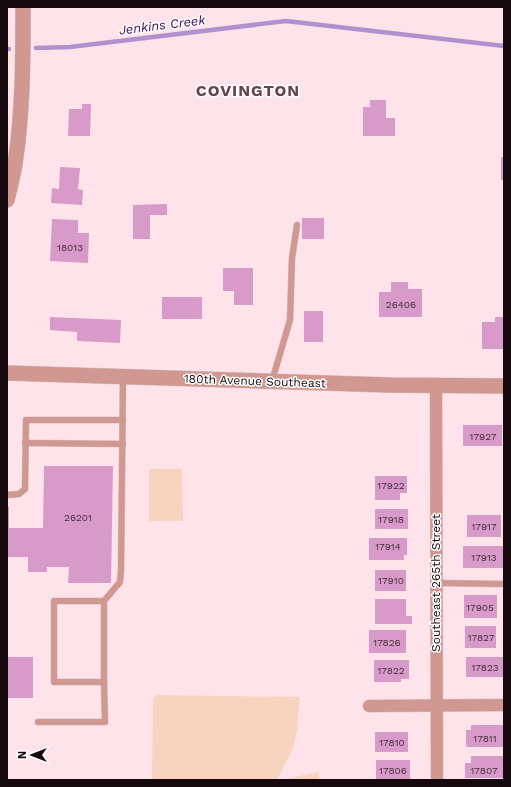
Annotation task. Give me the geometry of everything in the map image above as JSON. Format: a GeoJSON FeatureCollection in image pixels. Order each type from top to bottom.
{"type":"FeatureCollection","features":[{"type":"Feature","properties":{"kind":"street"},"geometry":{"type":"LineString","coordinates":[[7,200],[15,166],[19,135],[22,93],[23,7]]}},
{"type":"Feature","properties":{"kind":"street","name":"180th Avenue Southeast"},"geometry":{"type":"LineString","coordinates":[[7,373],[436,386],[504,386]]}},
{"type":"Feature","properties":{"kind":"street","name":"Southeast 265th Street"},"geometry":{"type":"LineString","coordinates":[[436,386],[437,780]]}},
{"type":"Feature","properties":{"kind":"street"},"geometry":{"type":"LineString","coordinates":[[369,706],[504,705]]}},
{"type":"Feature","properties":{"kind":"lane"},"geometry":{"type":"LineString","coordinates":[[272,381],[290,320],[292,258],[297,224]]}},
{"type":"Feature","properties":{"kind":"lane"},"geometry":{"type":"LineString","coordinates":[[38,722],[105,722],[104,601],[120,582],[123,377]]}},
{"type":"Feature","properties":{"kind":"lane"},"geometry":{"type":"LineString","coordinates":[[7,495],[19,494],[25,489],[26,420],[123,420]]}},
{"type":"Feature","properties":{"kind":"lane"},"geometry":{"type":"LineString","coordinates":[[25,443],[123,444]]}},
{"type":"Feature","properties":{"kind":"lane"},"geometry":{"type":"LineString","coordinates":[[436,583],[504,584]]}},
{"type":"Feature","properties":{"kind":"lane"},"geometry":{"type":"LineString","coordinates":[[104,601],[54,600],[54,682],[104,682]]}},
{"type":"Feature","properties":{"kind":"shaded area"},"geometry":{"type":"Polygon","coordinates":[[[149,469],[182,469],[183,521],[149,521],[149,469]]]}},
{"type":"Feature","properties":{"kind":"shaded area"},"geometry":{"type":"Polygon","coordinates":[[[157,695],[300,697],[297,731],[293,748],[277,780],[152,780],[153,699],[157,695]]]}},
{"type":"Feature","properties":{"kind":"shaded area"},"geometry":{"type":"Polygon","coordinates":[[[319,772],[319,780],[279,780],[319,772]]]}},
{"type":"Feature","properties":{"kind":"building"},"geometry":{"type":"Polygon","coordinates":[[[370,100],[386,100],[386,118],[395,118],[395,136],[363,136],[363,107],[370,107],[370,100]]]}},
{"type":"Feature","properties":{"kind":"building"},"geometry":{"type":"Polygon","coordinates":[[[82,104],[91,104],[90,136],[68,136],[69,109],[82,109],[82,104]]]}},
{"type":"Feature","properties":{"kind":"building"},"geometry":{"type":"Polygon","coordinates":[[[501,157],[504,157],[504,180],[501,180],[501,157]]]}},
{"type":"Feature","properties":{"kind":"building"},"geometry":{"type":"Polygon","coordinates":[[[60,167],[80,168],[78,189],[83,190],[82,205],[51,203],[52,188],[59,189],[60,167]]]}},
{"type":"Feature","properties":{"kind":"building"},"geometry":{"type":"Polygon","coordinates":[[[167,204],[167,215],[150,215],[150,239],[133,239],[133,205],[167,204]]]}},
{"type":"Feature","properties":{"kind":"building"},"geometry":{"type":"Polygon","coordinates":[[[302,218],[324,218],[324,239],[302,239],[302,218]]]}},
{"type":"Feature","properties":{"kind":"building"},"geometry":{"type":"Polygon","coordinates":[[[52,219],[78,220],[78,233],[89,233],[88,263],[50,261],[52,219]]]}},
{"type":"Feature","properties":{"kind":"building"},"geometry":{"type":"Polygon","coordinates":[[[223,268],[253,268],[253,305],[234,305],[234,291],[223,291],[223,268]]]}},
{"type":"Feature","properties":{"kind":"building"},"geometry":{"type":"Polygon","coordinates":[[[391,282],[408,282],[408,289],[422,289],[422,317],[379,317],[379,292],[391,292],[391,282]]]}},
{"type":"Feature","properties":{"kind":"building"},"geometry":{"type":"Polygon","coordinates":[[[162,297],[202,297],[202,319],[162,319],[162,297]]]}},
{"type":"Feature","properties":{"kind":"building"},"geometry":{"type":"Polygon","coordinates":[[[304,311],[323,311],[323,342],[304,342],[304,311]]]}},
{"type":"Feature","properties":{"kind":"building"},"geometry":{"type":"Polygon","coordinates":[[[50,317],[121,320],[120,343],[77,341],[77,332],[50,330],[50,317]]]}},
{"type":"Feature","properties":{"kind":"building"},"geometry":{"type":"Polygon","coordinates":[[[495,317],[504,317],[504,349],[482,349],[482,322],[495,322],[495,317]]]}},
{"type":"Feature","properties":{"kind":"building"},"geometry":{"type":"Polygon","coordinates":[[[463,425],[502,425],[502,446],[463,446],[463,425]]]}},
{"type":"Feature","properties":{"kind":"building"},"geometry":{"type":"Polygon","coordinates":[[[44,466],[113,466],[111,583],[68,583],[69,567],[47,567],[47,572],[28,572],[28,557],[7,557],[7,507],[9,507],[9,528],[43,528],[44,466]]]}},
{"type":"Feature","properties":{"kind":"building"},"geometry":{"type":"Polygon","coordinates":[[[375,476],[407,476],[407,493],[400,493],[400,500],[375,500],[375,476]]]}},
{"type":"Feature","properties":{"kind":"building"},"geometry":{"type":"Polygon","coordinates":[[[375,509],[408,509],[408,529],[375,529],[375,509]]]}},
{"type":"Feature","properties":{"kind":"building"},"geometry":{"type":"Polygon","coordinates":[[[467,515],[501,515],[501,537],[467,537],[467,515]]]}},
{"type":"Feature","properties":{"kind":"building"},"geometry":{"type":"Polygon","coordinates":[[[369,538],[407,538],[407,555],[404,555],[404,560],[369,560],[369,538]]]}},
{"type":"Feature","properties":{"kind":"building"},"geometry":{"type":"Polygon","coordinates":[[[463,546],[504,546],[504,568],[463,568],[463,546]]]}},
{"type":"Feature","properties":{"kind":"building"},"geometry":{"type":"Polygon","coordinates":[[[375,570],[406,570],[406,591],[375,591],[375,570]]]}},
{"type":"Feature","properties":{"kind":"building"},"geometry":{"type":"Polygon","coordinates":[[[464,595],[497,595],[497,618],[464,618],[464,595]]]}},
{"type":"Feature","properties":{"kind":"building"},"geometry":{"type":"Polygon","coordinates":[[[375,599],[406,599],[406,616],[412,616],[412,624],[375,624],[375,599]]]}},
{"type":"Feature","properties":{"kind":"building"},"geometry":{"type":"Polygon","coordinates":[[[465,626],[496,626],[496,648],[465,648],[465,626]]]}},
{"type":"Feature","properties":{"kind":"building"},"geometry":{"type":"Polygon","coordinates":[[[369,630],[406,630],[406,653],[369,653],[369,630]]]}},
{"type":"Feature","properties":{"kind":"building"},"geometry":{"type":"Polygon","coordinates":[[[7,657],[33,657],[33,698],[7,698],[7,657]]]}},
{"type":"Feature","properties":{"kind":"building"},"geometry":{"type":"Polygon","coordinates":[[[466,657],[504,657],[504,677],[466,677],[466,657]]]}},
{"type":"Feature","properties":{"kind":"building"},"geometry":{"type":"Polygon","coordinates":[[[374,660],[409,660],[409,679],[401,679],[401,682],[374,682],[374,660]]]}},
{"type":"Feature","properties":{"kind":"building"},"geometry":{"type":"Polygon","coordinates":[[[471,725],[504,725],[504,747],[466,747],[466,730],[471,730],[471,725]]]}},
{"type":"Feature","properties":{"kind":"building"},"geometry":{"type":"Polygon","coordinates":[[[375,732],[408,732],[408,752],[375,752],[375,732]]]}},
{"type":"Feature","properties":{"kind":"building"},"geometry":{"type":"Polygon","coordinates":[[[471,756],[504,756],[504,778],[465,778],[465,763],[471,763],[471,756]]]}},
{"type":"Feature","properties":{"kind":"building"},"geometry":{"type":"Polygon","coordinates":[[[376,760],[410,760],[410,780],[376,780],[376,760]]]}},
{"type":"Feature","properties":{"kind":"waterway","name":"Jenkins Creek"},"geometry":{"type":"LineString","coordinates":[[36,48],[70,47],[286,21],[504,46]]}},
{"type":"Feature","properties":{"kind":"district","name":"COVINGTON"},"geometry":{"type":"Point","coordinates":[248,90]}}]}
